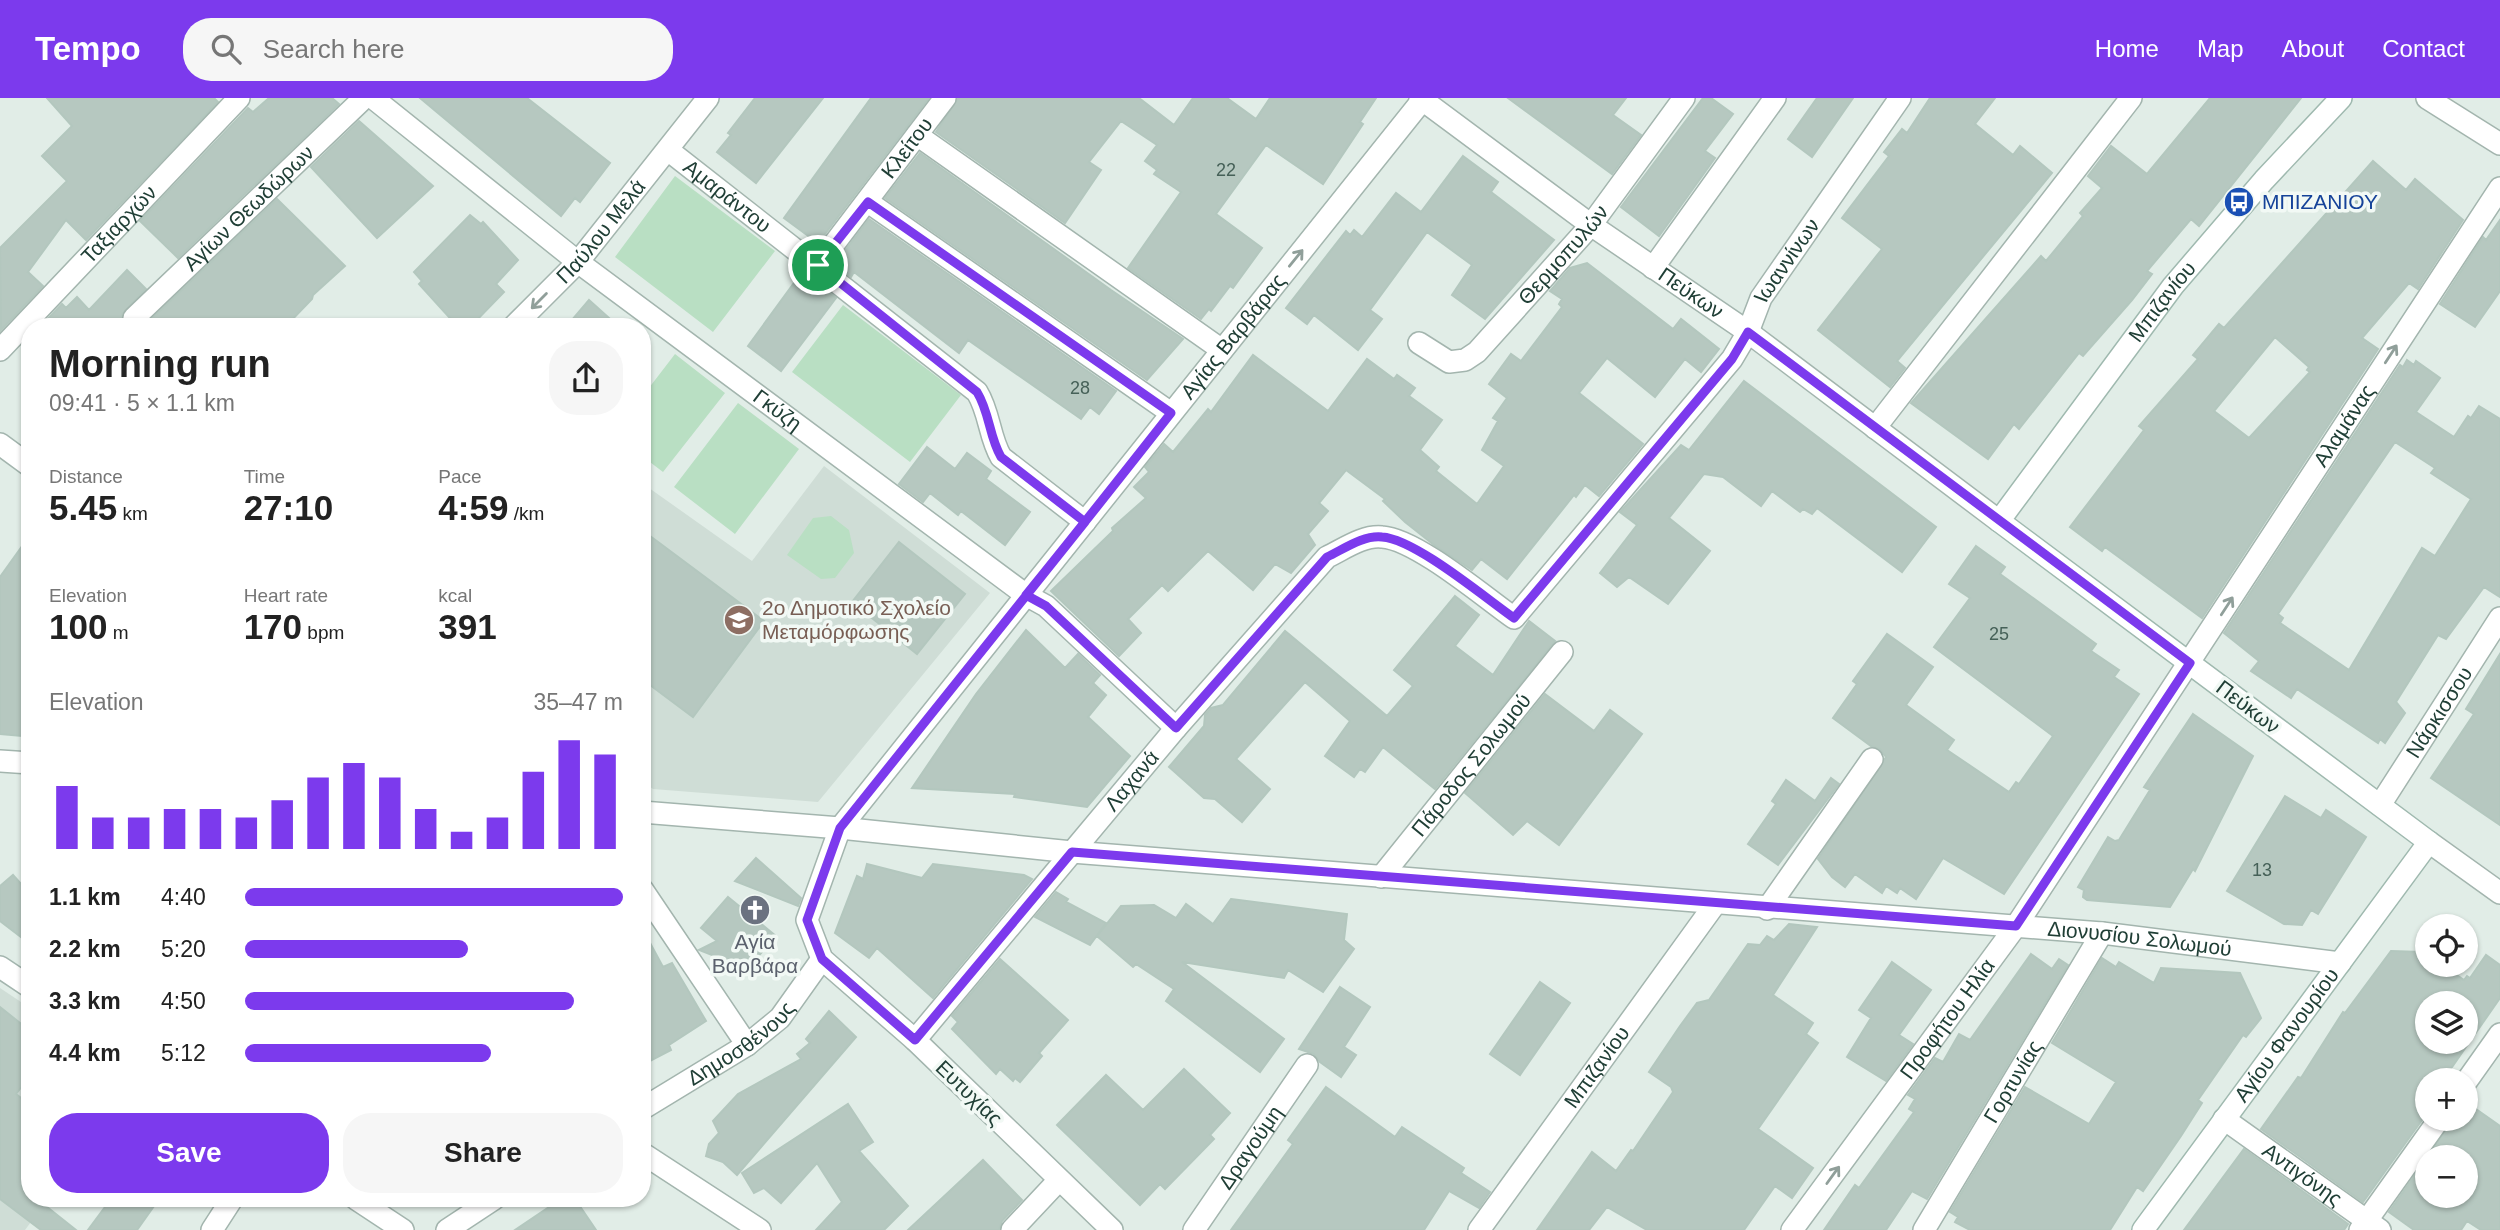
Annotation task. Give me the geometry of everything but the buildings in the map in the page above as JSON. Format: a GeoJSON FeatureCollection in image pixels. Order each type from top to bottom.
{"type":"FeatureCollection","features":[{"type":"Feature","properties":{"kind":"street","name":"Ταξιαρχών"},"geometry":{"type":"LineString","coordinates":[[30,318],[239,98]]}},
{"type":"Feature","properties":{"kind":"street","name":"Αγίων Θεωδώρων"},"geometry":{"type":"LineString","coordinates":[[134,318],[364,98]]}},
{"type":"Feature","properties":{"kind":"street","name":"Γκύζη"},"geometry":{"type":"LineString","coordinates":[[373,98],[578,262],[1026,595],[1046,606],[1176,728]]}},
{"type":"Feature","properties":{"kind":"street","name":"Παύλου Μελά"},"geometry":{"type":"LineString","coordinates":[[522,318],[578,262],[708,98]]}},
{"type":"Feature","properties":{"kind":"street","name":"Κλείτου"},"geometry":{"type":"LineString","coordinates":[[818,265],[945,98]]}},
{"type":"Feature","properties":{"kind":"street","name":"Θερμοπυλών"},"geometry":{"type":"LineString","coordinates":[[1419,344],[1449,362],[1465,360],[1477,352],[1591,225],[1684,98]]}},
{"type":"Feature","properties":{"kind":"street"},"geometry":{"type":"LineString","coordinates":[[1653,268],[1775,98]]}},
{"type":"Feature","properties":{"kind":"street","name":"Ιωαννίνων"},"geometry":{"type":"LineString","coordinates":[[1514,618],[1732,359],[1748,332],[1761,298],[1900,98]]}},
{"type":"Feature","properties":{"kind":"street"},"geometry":{"type":"LineString","coordinates":[[1875,428],[2132,98]]}},
{"type":"Feature","properties":{"kind":"street","name":"Μπιζανίου"},"geometry":{"type":"LineString","coordinates":[[1999,520],[2174,286],[2264,180],[2341,98]]}},
{"type":"Feature","properties":{"kind":"street"},"geometry":{"type":"LineString","coordinates":[[2427,98],[2500,144]]}},
{"type":"Feature","properties":{"kind":"street","name":"Πεύκων"},"geometry":{"type":"LineString","coordinates":[[1422,99],[1591,225],[1748,332],[2500,893]]}},
{"type":"Feature","properties":{"kind":"street","name":"Αγίας Βαρβάρας"},"geometry":{"type":"LineString","coordinates":[[822,959],[807,920],[840,828],[1422,99]]}},
{"type":"Feature","properties":{"kind":"street"},"geometry":{"type":"LineString","coordinates":[[917,135],[1223,350]]}},
{"type":"Feature","properties":{"kind":"street","name":"Αμαράντου"},"geometry":{"type":"LineString","coordinates":[[668,150],[977,392],[986,407],[996,448],[1001,457],[1085,522]]}},
{"type":"Feature","properties":{"kind":"street","name":"Αλαμάνας"},"geometry":{"type":"LineString","coordinates":[[2190,663],[2500,188]]}},
{"type":"Feature","properties":{"kind":"street"},"geometry":{"type":"LineString","coordinates":[[868,202],[1171,413]]}},
{"type":"Feature","properties":{"kind":"street","name":"Ταξιαρχών"},"geometry":{"type":"LineString","coordinates":[[0,350],[21,328]]}},
{"type":"Feature","properties":{"kind":"street"},"geometry":{"type":"LineString","coordinates":[[0,444],[21,459]]}},
{"type":"Feature","properties":{"kind":"street","name":"Λαχανά"},"geometry":{"type":"LineString","coordinates":[[915,1040],[1176,728],[1327,557],[1357,541],[1380,536],[1404,541],[1514,618]]}},
{"type":"Feature","properties":{"kind":"street","name":"Νάρκισσου"},"geometry":{"type":"LineString","coordinates":[[2380,805],[2500,618]]}},
{"type":"Feature","properties":{"kind":"street","name":"Πάροδος Σολωμού"},"geometry":{"type":"LineString","coordinates":[[1381,877],[1562,652]]}},
{"type":"Feature","properties":{"kind":"street","name":"Προφήτου Ηλία"},"geometry":{"type":"LineString","coordinates":[[1792,1230],[2016,926],[2190,663]]}},
{"type":"Feature","properties":{"kind":"street"},"geometry":{"type":"LineString","coordinates":[[1767,909],[1872,759]]}},
{"type":"Feature","properties":{"kind":"street"},"geometry":{"type":"LineString","coordinates":[[0,761],[21,762]]}},
{"type":"Feature","properties":{"kind":"street","name":"Διονυσίου Σολωμού"},"geometry":{"type":"LineString","coordinates":[[651,813],[840,828],[1072,852],[1767,909],[2102,933],[2340,963]]}},
{"type":"Feature","properties":{"kind":"street","name":"Αγίου Φανουρίου"},"geometry":{"type":"LineString","coordinates":[[2143,1230],[2429,842]]}},
{"type":"Feature","properties":{"kind":"street","name":"Μπιζανίου"},"geometry":{"type":"LineString","coordinates":[[1479,1230],[1715,904]]}},
{"type":"Feature","properties":{"kind":"street"},"geometry":{"type":"LineString","coordinates":[[651,910],[747,1045]]}},
{"type":"Feature","properties":{"kind":"street","name":"Γορτυνίας"},"geometry":{"type":"LineString","coordinates":[[1924,1230],[2102,933]]}},
{"type":"Feature","properties":{"kind":"street","name":"Ευτυχίας"},"geometry":{"type":"LineString","coordinates":[[822,959],[915,1040],[1112,1230]]}},
{"type":"Feature","properties":{"kind":"street","name":"Δημοσθένους"},"geometry":{"type":"LineString","coordinates":[[651,1104],[747,1045],[780,1018],[822,959]]}},
{"type":"Feature","properties":{"kind":"street"},"geometry":{"type":"LineString","coordinates":[[0,967],[21,981]]}},
{"type":"Feature","properties":{"kind":"street"},"geometry":{"type":"LineString","coordinates":[[2476,1068],[2500,1034]]}},
{"type":"Feature","properties":{"kind":"street","name":"Δραγούμη"},"geometry":{"type":"LineString","coordinates":[[1194,1230],[1307,1065]]}},
{"type":"Feature","properties":{"kind":"street","name":"Αντιγόνης"},"geometry":{"type":"LineString","coordinates":[[2224,1119],[2369,1227]]}},
{"type":"Feature","properties":{"kind":"street"},"geometry":{"type":"LineString","coordinates":[[2369,1227],[2432,1131]]}},
{"type":"Feature","properties":{"kind":"street"},"geometry":{"type":"LineString","coordinates":[[651,1159],[760,1230]]}},
{"type":"Feature","properties":{"kind":"street"},"geometry":{"type":"LineString","coordinates":[[1012,1230],[1059,1180]]}},
{"type":"Feature","properties":{"kind":"street"},"geometry":{"type":"LineString","coordinates":[[212,1230],[227,1207]]}},
{"type":"Feature","properties":{"kind":"street"},"geometry":{"type":"LineString","coordinates":[[368,1207],[403,1230]]}},
{"type":"Feature","properties":{"kind":"street"},"geometry":{"type":"LineString","coordinates":[[447,1230],[482,1207]]}},
{"type":"Feature","properties":{"kind":"shaded area","name":"2ο Δημοτικό Σχολείο Μεταμόρφωσης"},"geometry":{"type":"Polygon","coordinates":[[[824,466],[990,593],[818,802],[651,788],[651,489],[752,561],[824,466]]]}},
{"type":"Feature","properties":{"kind":"shaded area"},"geometry":{"type":"Polygon","coordinates":[[[0,988],[21,1002],[21,1207],[42,1207],[25,1230],[0,1230],[0,988]]]}},
{"type":"Feature","properties":{"kind":"green space"},"geometry":{"type":"Polygon","coordinates":[[[675,176],[775,251],[713,332],[615,257],[675,176]]]}},
{"type":"Feature","properties":{"kind":"green space"},"geometry":{"type":"Polygon","coordinates":[[[843,305],[961,395],[910,462],[792,372],[843,305]]]}},
{"type":"Feature","properties":{"kind":"green space"},"geometry":{"type":"Polygon","coordinates":[[[675,354],[725,393],[663,472],[651,463],[651,385],[675,354]]]}},
{"type":"Feature","properties":{"kind":"green space"},"geometry":{"type":"Polygon","coordinates":[[[738,403],[799,449],[735,534],[674,487],[738,403]]]}},
{"type":"Feature","properties":{"kind":"green space"},"geometry":{"type":"Polygon","coordinates":[[[831,516],[849,530],[854,553],[835,578],[821,579],[787,555],[813,518],[831,516]]]}},
{"type":"Feature","properties":{"kind":"place","name":"ΜΠΙΖΑΝΙΟΥ"},"geometry":{"type":"Point","coordinates":[2239,202]}},
{"type":"Feature","properties":{"kind":"place","name":"2ο Δημοτικό Σχολείο Μεταμόρφωσης"},"geometry":{"type":"Point","coordinates":[739,620]}},
{"type":"Feature","properties":{"kind":"place","name":"Αγία Βαρβάρα"},"geometry":{"type":"Point","coordinates":[755,910]}},
{"type":"Feature","properties":{"kind":"route"},"geometry":{"type":"LineString","coordinates":[[818,265],[868,202],[1171,413],[1085,522],[1026,595],[1046,606],[1176,728],[1327,557],[1357,541],[1380,536],[1404,541],[1514,618],[1732,359],[1748,332],[2190,663],[2016,926],[1767,909],[1072,852],[915,1040],[822,959],[807,920],[840,828],[1085,522],[1001,457],[996,448],[986,407],[977,392],[818,265]]}}]}
